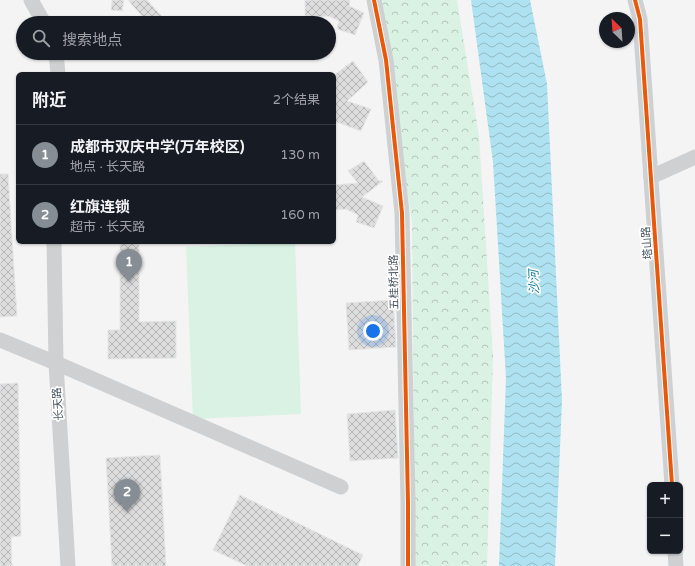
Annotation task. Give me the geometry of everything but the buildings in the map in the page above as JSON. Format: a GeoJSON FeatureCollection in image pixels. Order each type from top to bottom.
{"type":"FeatureCollection","features":[{"type":"Feature","properties":{"kind":"street"},"geometry":{"type":"LineString","coordinates":[[31,0],[40,16]]}},
{"type":"Feature","properties":{"kind":"street","name":"五桂桥北路"},"geometry":{"type":"LineString","coordinates":[[374,0],[386,60],[402,213],[408,566]]}},
{"type":"Feature","properties":{"kind":"street","name":"塔山路"},"geometry":{"type":"LineString","coordinates":[[635,0],[640,19],[672,482]]}},
{"type":"Feature","properties":{"kind":"street"},"geometry":{"type":"LineString","coordinates":[[57,60],[58,72]]}},
{"type":"Feature","properties":{"kind":"street"},"geometry":{"type":"LineString","coordinates":[[651,176],[695,157]]}},
{"type":"Feature","properties":{"kind":"street","name":"长天路"},"geometry":{"type":"LineString","coordinates":[[54,244],[56,363],[68,566]]}},
{"type":"Feature","properties":{"kind":"street"},"geometry":{"type":"LineString","coordinates":[[0,340],[341,487]]}},
{"type":"Feature","properties":{"kind":"street"},"geometry":{"type":"LineString","coordinates":[[675,554],[676,566]]}},
{"type":"Feature","properties":{"kind":"green space"},"geometry":{"type":"Polygon","coordinates":[[[378,0],[457,0],[479,136],[493,356],[487,566],[415,566],[412,222],[378,0]]]}},
{"type":"Feature","properties":{"kind":"green space"},"geometry":{"type":"Polygon","coordinates":[[[251,244],[295,244],[301,414],[193,419],[186,247],[251,244]]]}},
{"type":"Feature","properties":{"kind":"water","name":"沙河"},"geometry":{"type":"Polygon","coordinates":[[[471,0],[530,0],[547,84],[562,401],[555,566],[499,566],[506,378],[493,162],[471,0]]]}},
{"type":"Feature","properties":{"kind":"cycle path"},"geometry":{"type":"LineString","coordinates":[[374,0],[386,60],[402,213],[408,566]]}},
{"type":"Feature","properties":{"kind":"cycle path"},"geometry":{"type":"LineString","coordinates":[[635,0],[640,19],[672,482]]}},
{"type":"Feature","properties":{"kind":"place","name":"成都市双庆中学(万年校区)"},"geometry":{"type":"Point","coordinates":[129,282]}},
{"type":"Feature","properties":{"kind":"place","name":"红旗连锁"},"geometry":{"type":"Point","coordinates":[127,512]}}]}
